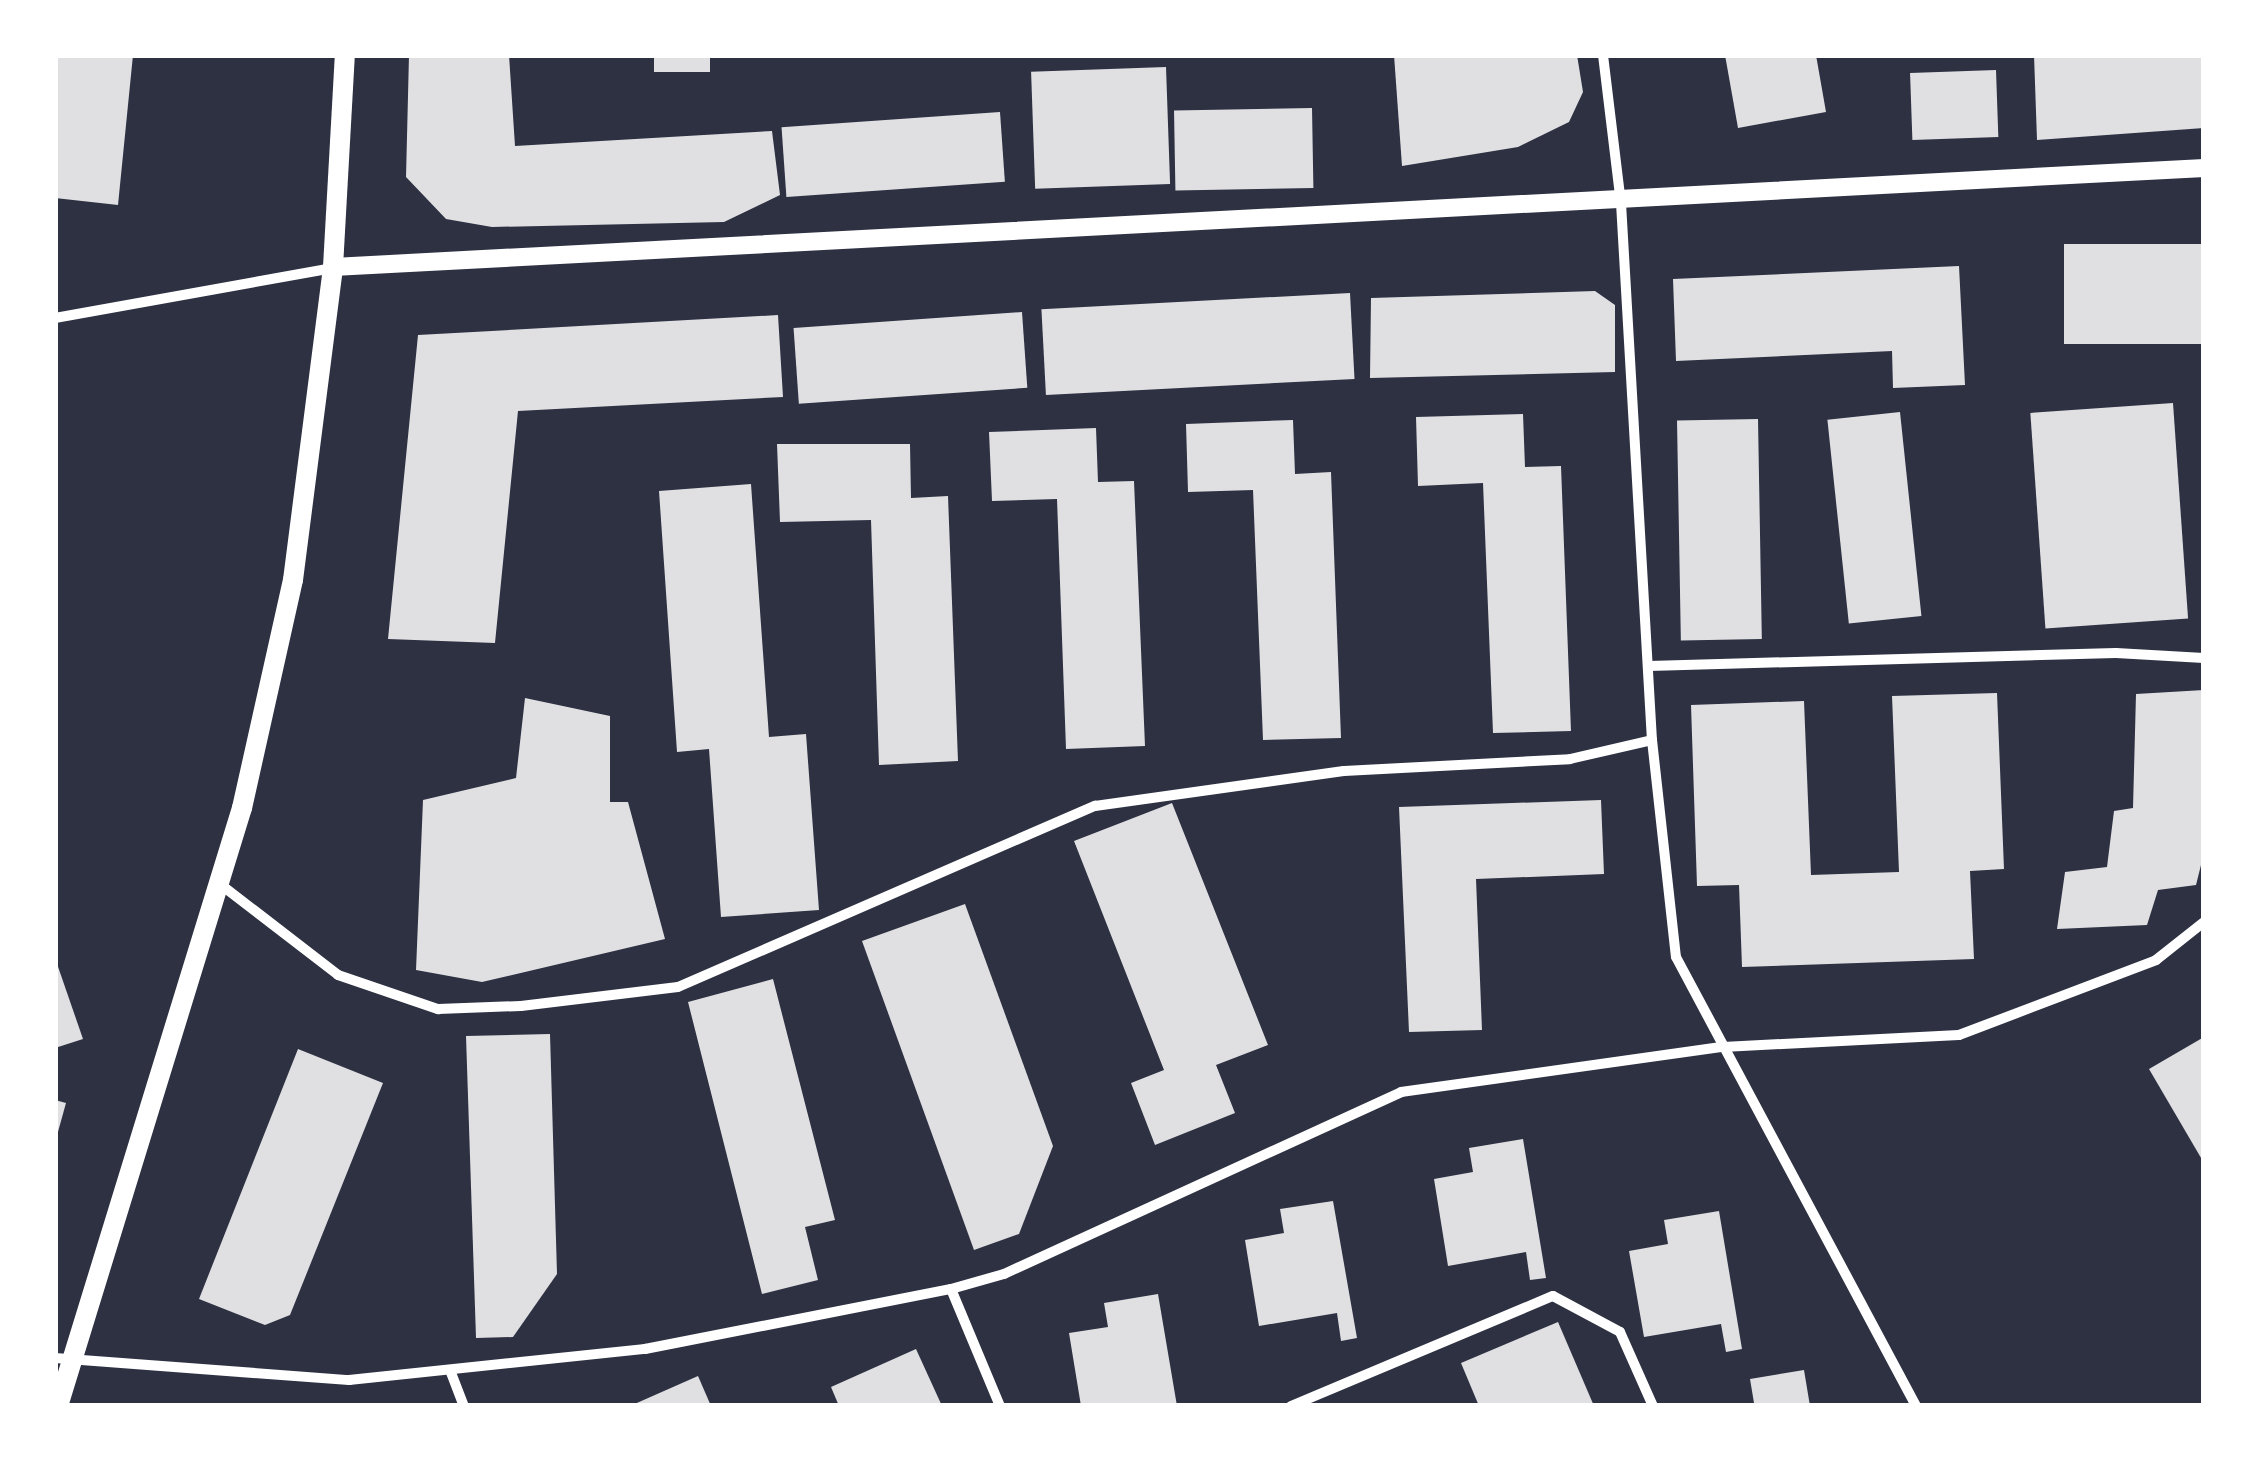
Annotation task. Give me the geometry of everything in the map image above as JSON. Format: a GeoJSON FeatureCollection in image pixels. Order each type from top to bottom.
{"type":"FeatureCollection","features":[{"type":"Feature","properties":{"kind":"main road"},"geometry":{"type":"LineString","coordinates":[[58,1406],[66,1359],[219,884],[293,580],[333,268],[345,55]]}},
{"type":"Feature","properties":{"kind":"street"},"geometry":{"type":"LineString","coordinates":[[1603,55],[1621,203],[1652,740],[1676,957],[1916,1406]]}},
{"type":"Feature","properties":{"kind":"street"},"geometry":{"type":"LineString","coordinates":[[55,318],[333,268],[1621,203],[2204,168]]}},
{"type":"Feature","properties":{"kind":"street"},"geometry":{"type":"LineString","coordinates":[[1649,666],[2116,654],[2204,658]]}},
{"type":"Feature","properties":{"kind":"street"},"geometry":{"type":"LineString","coordinates":[[219,884],[338,976],[438,1010],[522,1006],[678,987],[1095,806],[1344,771],[1570,759],[1652,740]]}},
{"type":"Feature","properties":{"kind":"street"},"geometry":{"type":"LineString","coordinates":[[66,1359],[349,1380],[645,1349],[951,1289],[1004,1274],[1401,1092],[1723,1046],[1960,1035],[2156,960],[2204,922]]}},
{"type":"Feature","properties":{"kind":"street"},"geometry":{"type":"LineString","coordinates":[[951,1289],[1000,1406]]}},
{"type":"Feature","properties":{"kind":"street"},"geometry":{"type":"LineString","coordinates":[[1291,1406],[1553,1296],[1620,1332],[1653,1406]]}},
{"type":"Feature","properties":{"kind":"street"},"geometry":{"type":"LineString","coordinates":[[450,1370],[464,1406]]}},
{"type":"Feature","properties":{"kind":"building"},"geometry":{"type":"Polygon","coordinates":[[[58,55],[133,55],[118,205],[55,198],[58,55]]]}},
{"type":"Feature","properties":{"kind":"building"},"geometry":{"type":"Polygon","coordinates":[[[409,55],[509,55],[515,146],[772,131],[780,195],[724,222],[492,227],[446,219],[406,177],[409,55]]]}},
{"type":"Feature","properties":{"kind":"building"},"geometry":{"type":"Polygon","coordinates":[[[654,55],[710,55],[710,72],[654,72],[654,55]]]}},
{"type":"Feature","properties":{"kind":"building"},"geometry":{"type":"Polygon","coordinates":[[[1394,55],[1577,55],[1583,92],[1569,122],[1518,147],[1402,166],[1394,55]]]}},
{"type":"Feature","properties":{"kind":"building"},"geometry":{"type":"Polygon","coordinates":[[[1725,55],[1816,55],[1826,112],[1738,128],[1725,55]]]}},
{"type":"Feature","properties":{"kind":"building"},"geometry":{"type":"Polygon","coordinates":[[[2034,55],[2204,55],[2204,128],[2037,140],[2034,55]]]}},
{"type":"Feature","properties":{"kind":"building"},"geometry":{"type":"Polygon","coordinates":[[[1166,67],[1170,184],[1035,189],[1031,72],[1166,67]]]}},
{"type":"Feature","properties":{"kind":"building"},"geometry":{"type":"Polygon","coordinates":[[[1996,70],[1998,137],[1912,140],[1910,73],[1996,70]]]}},
{"type":"Feature","properties":{"kind":"building"},"geometry":{"type":"Polygon","coordinates":[[[1312,108],[1313,188],[1175,190],[1174,110],[1312,108]]]}},
{"type":"Feature","properties":{"kind":"building"},"geometry":{"type":"Polygon","coordinates":[[[1000,112],[1005,182],[786,197],[782,127],[1000,112]]]}},
{"type":"Feature","properties":{"kind":"building"},"geometry":{"type":"Polygon","coordinates":[[[2064,244],[2204,244],[2204,344],[2064,344],[2064,244]]]}},
{"type":"Feature","properties":{"kind":"building"},"geometry":{"type":"Polygon","coordinates":[[[1959,266],[1965,385],[1893,388],[1892,351],[1676,361],[1673,279],[1959,266]]]}},
{"type":"Feature","properties":{"kind":"building"},"geometry":{"type":"Polygon","coordinates":[[[1595,291],[1615,305],[1615,372],[1370,378],[1371,298],[1595,291]]]}},
{"type":"Feature","properties":{"kind":"building"},"geometry":{"type":"Polygon","coordinates":[[[1350,293],[1355,379],[1046,395],[1041,309],[1350,293]]]}},
{"type":"Feature","properties":{"kind":"building"},"geometry":{"type":"Polygon","coordinates":[[[1022,312],[1027,388],[799,404],[794,328],[1022,312]]]}},
{"type":"Feature","properties":{"kind":"building"},"geometry":{"type":"Polygon","coordinates":[[[778,315],[783,397],[518,411],[495,643],[388,639],[418,335],[778,315]]]}},
{"type":"Feature","properties":{"kind":"building"},"geometry":{"type":"Polygon","coordinates":[[[2173,403],[2188,618],[2045,628],[2030,413],[2173,403]]]}},
{"type":"Feature","properties":{"kind":"building"},"geometry":{"type":"Polygon","coordinates":[[[1900,412],[1921,616],[1849,624],[1827,420],[1900,412]]]}},
{"type":"Feature","properties":{"kind":"building"},"geometry":{"type":"Polygon","coordinates":[[[1523,414],[1525,467],[1561,466],[1571,731],[1493,733],[1483,483],[1418,486],[1416,417],[1523,414]]]}},
{"type":"Feature","properties":{"kind":"building"},"geometry":{"type":"Polygon","coordinates":[[[1758,419],[1762,639],[1681,640],[1677,420],[1758,419]]]}},
{"type":"Feature","properties":{"kind":"building"},"geometry":{"type":"Polygon","coordinates":[[[1293,420],[1295,474],[1331,472],[1341,738],[1263,740],[1253,490],[1188,492],[1186,424],[1293,420]]]}},
{"type":"Feature","properties":{"kind":"building"},"geometry":{"type":"Polygon","coordinates":[[[1096,428],[1098,482],[1134,481],[1145,746],[1066,749],[1057,499],[992,501],[989,432],[1096,428]]]}},
{"type":"Feature","properties":{"kind":"building"},"geometry":{"type":"Polygon","coordinates":[[[777,444],[910,444],[911,498],[948,496],[958,761],[879,765],[871,520],[780,522],[777,444]]]}},
{"type":"Feature","properties":{"kind":"building"},"geometry":{"type":"Polygon","coordinates":[[[751,484],[769,737],[806,734],[819,910],[721,917],[709,749],[677,752],[659,491],[751,484]]]}},
{"type":"Feature","properties":{"kind":"building"},"geometry":{"type":"Polygon","coordinates":[[[2204,690],[2204,853],[2196,885],[2158,890],[2147,925],[2057,929],[2065,872],[2107,867],[2114,811],[2133,808],[2136,694],[2204,690]]]}},
{"type":"Feature","properties":{"kind":"building"},"geometry":{"type":"Polygon","coordinates":[[[1997,693],[2004,869],[1970,871],[1974,959],[1742,967],[1739,885],[1697,886],[1691,705],[1804,701],[1811,875],[1899,872],[1892,696],[1997,693]]]}},
{"type":"Feature","properties":{"kind":"building"},"geometry":{"type":"Polygon","coordinates":[[[525,698],[610,716],[610,802],[628,802],[665,939],[482,982],[416,970],[423,800],[516,778],[525,698]]]}},
{"type":"Feature","properties":{"kind":"building"},"geometry":{"type":"Polygon","coordinates":[[[1601,800],[1604,874],[1476,879],[1482,1030],[1409,1032],[1399,807],[1601,800]]]}},
{"type":"Feature","properties":{"kind":"building"},"geometry":{"type":"Polygon","coordinates":[[[1172,803],[1268,1045],[1216,1065],[1235,1113],[1155,1145],[1131,1083],[1164,1070],[1074,841],[1172,803]]]}},
{"type":"Feature","properties":{"kind":"building"},"geometry":{"type":"Polygon","coordinates":[[[965,904],[1053,1146],[1019,1234],[974,1250],[862,941],[965,904]]]}},
{"type":"Feature","properties":{"kind":"building"},"geometry":{"type":"Polygon","coordinates":[[[55,958],[83,1039],[55,1048],[55,958]]]}},
{"type":"Feature","properties":{"kind":"building"},"geometry":{"type":"Polygon","coordinates":[[[773,979],[835,1220],[805,1227],[818,1280],[762,1294],[688,1002],[773,979]]]}},
{"type":"Feature","properties":{"kind":"building"},"geometry":{"type":"Polygon","coordinates":[[[550,1034],[557,1274],[513,1337],[476,1338],[466,1036],[550,1034]]]}},
{"type":"Feature","properties":{"kind":"building"},"geometry":{"type":"Polygon","coordinates":[[[2204,1037],[2204,1163],[2149,1069],[2204,1037]]]}},
{"type":"Feature","properties":{"kind":"building"},"geometry":{"type":"Polygon","coordinates":[[[298,1049],[383,1083],[290,1315],[265,1325],[199,1299],[298,1049]]]}},
{"type":"Feature","properties":{"kind":"building"},"geometry":{"type":"Polygon","coordinates":[[[55,1100],[66,1103],[56,1139],[55,1139],[55,1100]]]}},
{"type":"Feature","properties":{"kind":"building"},"geometry":{"type":"Polygon","coordinates":[[[1523,1139],[1546,1278],[1530,1280],[1526,1252],[1448,1266],[1434,1179],[1473,1172],[1469,1148],[1523,1139]]]}},
{"type":"Feature","properties":{"kind":"building"},"geometry":{"type":"Polygon","coordinates":[[[1333,1201],[1357,1338],[1341,1341],[1337,1313],[1259,1326],[1245,1240],[1284,1233],[1280,1209],[1333,1201]]]}},
{"type":"Feature","properties":{"kind":"building"},"geometry":{"type":"Polygon","coordinates":[[[1719,1211],[1742,1349],[1726,1352],[1721,1324],[1644,1337],[1629,1251],[1668,1244],[1664,1220],[1719,1211]]]}},
{"type":"Feature","properties":{"kind":"building"},"geometry":{"type":"Polygon","coordinates":[[[1158,1294],[1177,1406],[1081,1406],[1069,1333],[1108,1327],[1104,1303],[1158,1294]]]}},
{"type":"Feature","properties":{"kind":"building"},"geometry":{"type":"Polygon","coordinates":[[[1558,1322],[1594,1406],[1479,1406],[1461,1363],[1558,1322]]]}},
{"type":"Feature","properties":{"kind":"building"},"geometry":{"type":"Polygon","coordinates":[[[916,1349],[942,1406],[839,1406],[831,1387],[916,1349]]]}},
{"type":"Feature","properties":{"kind":"building"},"geometry":{"type":"Polygon","coordinates":[[[1804,1370],[1810,1406],[1746,1406],[1754,1403],[1750,1379],[1804,1370]]]}},
{"type":"Feature","properties":{"kind":"building"},"geometry":{"type":"Polygon","coordinates":[[[698,1376],[711,1406],[630,1406],[698,1376]]]}}]}
